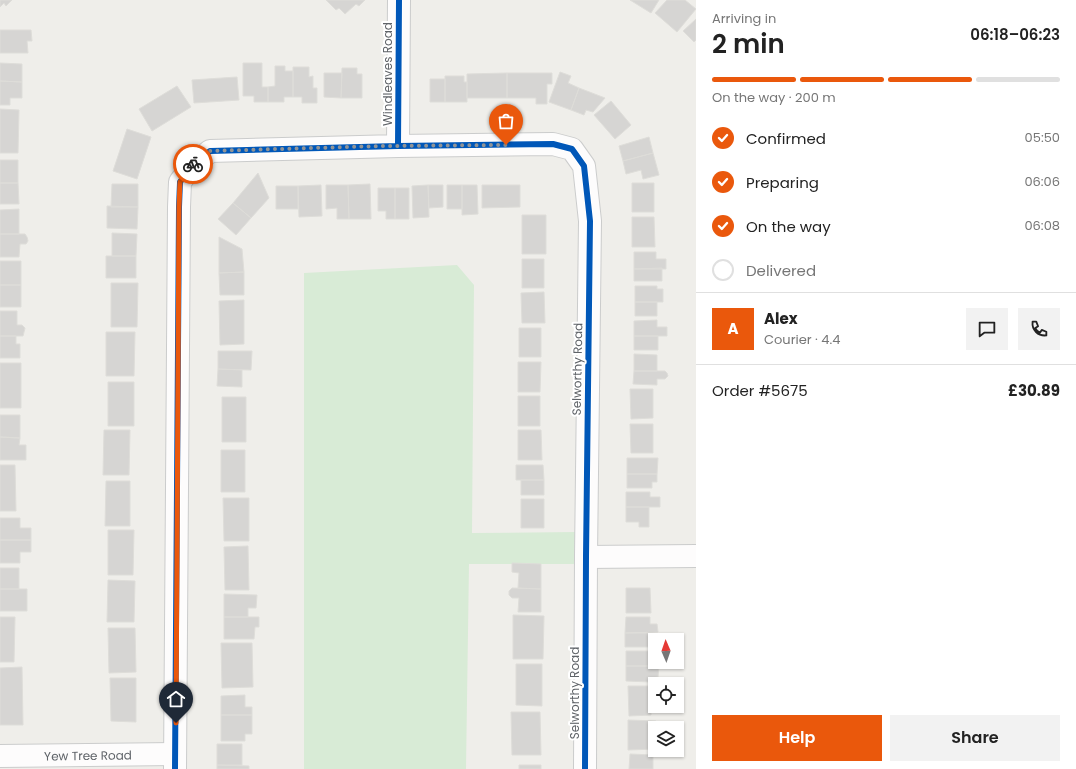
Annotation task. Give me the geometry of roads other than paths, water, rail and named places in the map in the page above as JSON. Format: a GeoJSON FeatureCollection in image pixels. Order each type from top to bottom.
{"type":"FeatureCollection","features":[{"type":"Feature","properties":{"kind":"street","name":"Windleaves Road"},"geometry":{"type":"LineString","coordinates":[[398,146],[399,0]]}},
{"type":"Feature","properties":{"kind":"street","name":"Selworthy Road"},"geometry":{"type":"LineString","coordinates":[[398,146],[553,144],[572,149],[584,166],[590,221],[585,769]]}},
{"type":"Feature","properties":{"kind":"street"},"geometry":{"type":"LineString","coordinates":[[175,762],[180,182],[192,166],[210,151],[398,146]]}},
{"type":"Feature","properties":{"kind":"street"},"geometry":{"type":"LineString","coordinates":[[586,557],[696,556]]}},
{"type":"Feature","properties":{"kind":"street","name":"Yew Tree Road"},"geometry":{"type":"LineString","coordinates":[[0,756],[175,762]]}}]}
